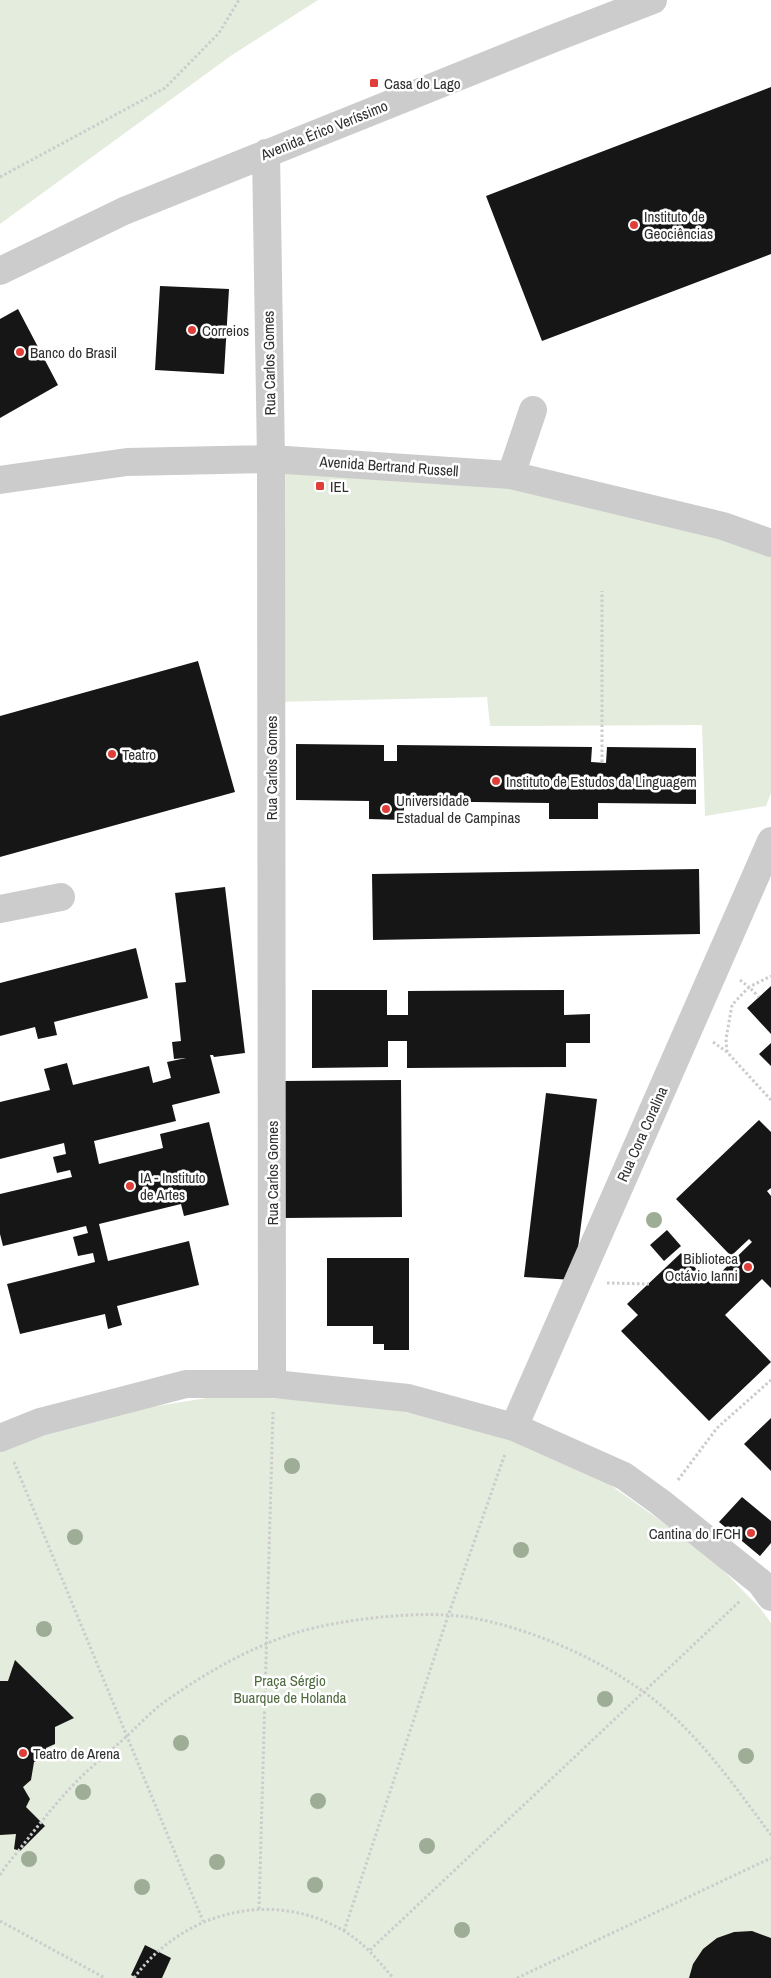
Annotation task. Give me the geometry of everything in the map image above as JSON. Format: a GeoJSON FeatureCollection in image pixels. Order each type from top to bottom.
{"type":"FeatureCollection","features":[{"type":"Feature","properties":{"kind":"street","name":"Avenida Érico Veríssimo"},"geometry":{"type":"LineString","coordinates":[[0,271],[124,211],[653,0]]}},
{"type":"Feature","properties":{"kind":"street","name":"Rua Carlos Gomes"},"geometry":{"type":"LineString","coordinates":[[266,153],[271,459],[272,1340],[274,1384]]}},
{"type":"Feature","properties":{"kind":"street"},"geometry":{"type":"LineString","coordinates":[[511,475],[533,410]]}},
{"type":"Feature","properties":{"kind":"street","name":"Avenida Bertrand Russell"},"geometry":{"type":"LineString","coordinates":[[0,480],[127,462],[271,459],[511,475],[722,526],[771,543]]}},
{"type":"Feature","properties":{"kind":"street","name":"Rua Cora Coralina"},"geometry":{"type":"LineString","coordinates":[[514,1427],[771,841]]}},
{"type":"Feature","properties":{"kind":"street"},"geometry":{"type":"LineString","coordinates":[[0,909],[61,897]]}},
{"type":"Feature","properties":{"kind":"street"},"geometry":{"type":"LineString","coordinates":[[1,1434],[186,1384],[274,1384],[408,1398],[514,1427],[624,1476],[767,1584]]}},
{"type":"Feature","properties":{"kind":"path"},"geometry":{"type":"LineString","coordinates":[[0,177],[165,88],[220,33],[239,0]]}},
{"type":"Feature","properties":{"kind":"path"},"geometry":{"type":"LineString","coordinates":[[602,591],[602,762]]}},
{"type":"Feature","properties":{"kind":"path"},"geometry":{"type":"LineString","coordinates":[[726,1052],[726,1039],[732,1005],[749,987],[771,976]]}},
{"type":"Feature","properties":{"kind":"path"},"geometry":{"type":"LineString","coordinates":[[749,987],[759,997]]}},
{"type":"Feature","properties":{"kind":"path"},"geometry":{"type":"LineString","coordinates":[[691,1024],[726,1052],[771,1100]]}},
{"type":"Feature","properties":{"kind":"path"},"geometry":{"type":"LineString","coordinates":[[576,1284],[649,1284]]}},
{"type":"Feature","properties":{"kind":"path"},"geometry":{"type":"LineString","coordinates":[[660,1502],[717,1428],[771,1380]]}},
{"type":"Feature","properties":{"kind":"path"},"geometry":{"type":"LineString","coordinates":[[259,1909],[274,1384]]}},
{"type":"Feature","properties":{"kind":"path"},"geometry":{"type":"LineString","coordinates":[[344,1931],[448,1616],[514,1427]]}},
{"type":"Feature","properties":{"kind":"path"},"geometry":{"type":"LineString","coordinates":[[1,1434],[203,1921]]}},
{"type":"Feature","properties":{"kind":"path"},"geometry":{"type":"LineString","coordinates":[[370,1950],[644,1692],[767,1584]]}},
{"type":"Feature","properties":{"kind":"path"},"geometry":{"type":"LineString","coordinates":[[0,1875],[78,1780],[157,1708],[195,1681],[228,1661],[296,1633],[344,1622],[400,1616],[468,1618],[500,1625],[552,1641],[595,1663],[644,1692],[710,1754],[771,1836]]}},
{"type":"Feature","properties":{"kind":"path"},"geometry":{"type":"LineString","coordinates":[[517,1978],[771,1858]]}},
{"type":"Feature","properties":{"kind":"path"},"geometry":{"type":"LineString","coordinates":[[134,1978],[146,1962],[172,1938],[203,1921],[230,1913],[259,1909],[288,1911],[307,1916],[344,1931],[370,1950],[393,1978]]}},
{"type":"Feature","properties":{"kind":"path"},"geometry":{"type":"LineString","coordinates":[[0,1921],[105,1978]]}},
{"type":"Feature","properties":{"kind":"green space"},"geometry":{"type":"Polygon","coordinates":[[[0,0],[318,0],[232,55],[0,224],[0,0]]]}},
{"type":"Feature","properties":{"kind":"green space"},"geometry":{"type":"Polygon","coordinates":[[[271,459],[421,468],[771,547],[771,793],[766,806],[705,816],[702,725],[490,726],[487,697],[271,702],[271,459]]]}},
{"type":"Feature","properties":{"kind":"green space","name":"Praça Sérgio Buarque de Holanda"},"geometry":{"type":"Polygon","coordinates":[[[225,1395],[371,1405],[453,1422],[527,1445],[609,1484],[706,1553],[760,1608],[771,1623],[771,1978],[0,1978],[0,1450],[62,1427],[151,1407],[225,1395]]]}},
{"type":"Feature","properties":{"kind":"building","name":"Instituto de Geociências"},"geometry":{"type":"Polygon","coordinates":[[[771,87],[771,254],[542,341],[486,196],[771,87]]]}},
{"type":"Feature","properties":{"kind":"building","name":"Correios"},"geometry":{"type":"Polygon","coordinates":[[[160,286],[229,289],[224,374],[155,370],[160,286]]]}},
{"type":"Feature","properties":{"kind":"building","name":"Banco do Brasil"},"geometry":{"type":"Polygon","coordinates":[[[18,309],[58,385],[0,418],[0,319],[18,309]]]}},
{"type":"Feature","properties":{"kind":"building","name":"Teatro"},"geometry":{"type":"Polygon","coordinates":[[[198,661],[235,792],[0,857],[0,716],[198,661]]]}},
{"type":"Feature","properties":{"kind":"building","name":"Instituto de Estudos da Linguagem"},"geometry":{"type":"Polygon","coordinates":[[[296,744],[384,745],[384,761],[397,761],[397,745],[592,747],[591,762],[606,763],[607,747],[696,748],[696,804],[598,803],[598,819],[549,819],[549,803],[404,801],[404,820],[369,819],[369,801],[296,800],[296,744]]]}},
{"type":"Feature","properties":{"kind":"building"},"geometry":{"type":"Polygon","coordinates":[[[699,869],[700,934],[373,940],[372,874],[699,869]]]}},
{"type":"Feature","properties":{"kind":"building","name":"IA - Instituto de Artes"},"geometry":{"type":"Polygon","coordinates":[[[225,887],[245,1053],[214,1057],[210,1055],[220,1093],[172,1105],[176,1121],[94,1141],[99,1164],[163,1148],[160,1134],[209,1122],[229,1205],[184,1216],[181,1204],[99,1224],[108,1261],[189,1241],[199,1285],[117,1306],[122,1325],[108,1329],[105,1314],[20,1334],[7,1284],[95,1262],[93,1253],[78,1256],[73,1237],[88,1233],[86,1226],[3,1246],[0,1234],[0,1194],[72,1177],[70,1170],[57,1173],[53,1157],[66,1154],[64,1143],[0,1159],[0,1102],[50,1090],[44,1069],[67,1063],[73,1085],[149,1066],[153,1083],[171,1078],[167,1062],[186,1058],[174,1059],[172,1042],[181,1041],[175,983],[186,982],[175,893],[225,887]]]}},
{"type":"Feature","properties":{"kind":"building"},"geometry":{"type":"Polygon","coordinates":[[[136,948],[148,998],[54,1022],[57,1035],[38,1039],[35,1027],[0,1036],[0,983],[136,948]]]}},
{"type":"Feature","properties":{"kind":"building"},"geometry":{"type":"Polygon","coordinates":[[[771,986],[771,1034],[747,1008],[771,986]]]}},
{"type":"Feature","properties":{"kind":"building"},"geometry":{"type":"Polygon","coordinates":[[[312,990],[387,990],[387,1015],[408,1015],[408,991],[564,990],[564,1015],[590,1014],[590,1043],[566,1043],[566,1067],[407,1068],[407,1041],[388,1041],[388,1067],[312,1068],[312,990]]]}},
{"type":"Feature","properties":{"kind":"building"},"geometry":{"type":"Polygon","coordinates":[[[771,1043],[771,1066],[759,1054],[771,1043]]]}},
{"type":"Feature","properties":{"kind":"building"},"geometry":{"type":"Polygon","coordinates":[[[401,1080],[402,1217],[283,1218],[283,1081],[401,1080]]]}},
{"type":"Feature","properties":{"kind":"building"},"geometry":{"type":"Polygon","coordinates":[[[546,1093],[597,1099],[574,1280],[524,1277],[546,1093]]]}},
{"type":"Feature","properties":{"kind":"building","name":"Biblioteca Octávio Ianni"},"geometry":{"type":"Polygon","coordinates":[[[759,1120],[771,1132],[771,1188],[767,1191],[771,1196],[771,1288],[762,1279],[725,1315],[771,1362],[709,1421],[621,1331],[638,1315],[627,1304],[681,1253],[710,1283],[752,1242],[749,1239],[731,1256],[676,1199],[759,1120]]]}},
{"type":"Feature","properties":{"kind":"building"},"geometry":{"type":"Polygon","coordinates":[[[667,1230],[681,1246],[664,1261],[650,1245],[667,1230]]]}},
{"type":"Feature","properties":{"kind":"building"},"geometry":{"type":"Polygon","coordinates":[[[327,1258],[409,1258],[409,1350],[384,1350],[384,1344],[373,1344],[373,1326],[327,1326],[327,1258]]]}},
{"type":"Feature","properties":{"kind":"building"},"geometry":{"type":"Polygon","coordinates":[[[771,1418],[771,1471],[744,1444],[771,1418]]]}},
{"type":"Feature","properties":{"kind":"building","name":"Cantina do IFCH"},"geometry":{"type":"Polygon","coordinates":[[[742,1497],[771,1521],[771,1543],[760,1556],[719,1522],[742,1497]]]}},
{"type":"Feature","properties":{"kind":"building","name":"Teatro de Arena"},"geometry":{"type":"Polygon","coordinates":[[[15,1660],[74,1718],[55,1727],[55,1744],[46,1748],[46,1757],[34,1762],[31,1780],[23,1787],[30,1799],[26,1807],[45,1826],[20,1851],[14,1849],[16,1834],[0,1835],[0,1681],[8,1681],[15,1660]]]}},
{"type":"Feature","properties":{"kind":"building"},"geometry":{"type":"Polygon","coordinates":[[[752,1931],[771,1938],[771,1978],[689,1978],[693,1964],[703,1949],[717,1938],[734,1932],[752,1931]]]}},
{"type":"Feature","properties":{"kind":"building"},"geometry":{"type":"Polygon","coordinates":[[[145,1945],[171,1958],[162,1978],[137,1978],[131,1975],[145,1945]]]}},
{"type":"Feature","properties":{"kind":"place","name":"Casa do Lago"},"geometry":{"type":"Point","coordinates":[374,83]}},
{"type":"Feature","properties":{"kind":"place","name":"Instituto de Geociências"},"geometry":{"type":"Point","coordinates":[634,225]}},
{"type":"Feature","properties":{"kind":"place","name":"Correios"},"geometry":{"type":"Point","coordinates":[192,330]}},
{"type":"Feature","properties":{"kind":"place","name":"Banco do Brasil"},"geometry":{"type":"Point","coordinates":[20,352]}},
{"type":"Feature","properties":{"kind":"place","name":"IEL"},"geometry":{"type":"Point","coordinates":[320,486]}},
{"type":"Feature","properties":{"kind":"place","name":"Teatro"},"geometry":{"type":"Point","coordinates":[112,754]}},
{"type":"Feature","properties":{"kind":"place","name":"Instituto de Estudos da Linguagem"},"geometry":{"type":"Point","coordinates":[496,781]}},
{"type":"Feature","properties":{"kind":"place","name":"Universidade Estadual de Campinas"},"geometry":{"type":"Point","coordinates":[386,809]}},
{"type":"Feature","properties":{"kind":"place","name":"IA - Instituto de Artes"},"geometry":{"type":"Point","coordinates":[130,1186]}},
{"type":"Feature","properties":{"kind":"place","name":"Biblioteca Octávio Ianni"},"geometry":{"type":"Point","coordinates":[748,1267]}},
{"type":"Feature","properties":{"kind":"place","name":"Cantina do IFCH"},"geometry":{"type":"Point","coordinates":[751,1533]}},
{"type":"Feature","properties":{"kind":"place","name":"Teatro de Arena"},"geometry":{"type":"Point","coordinates":[23,1753]}}]}
